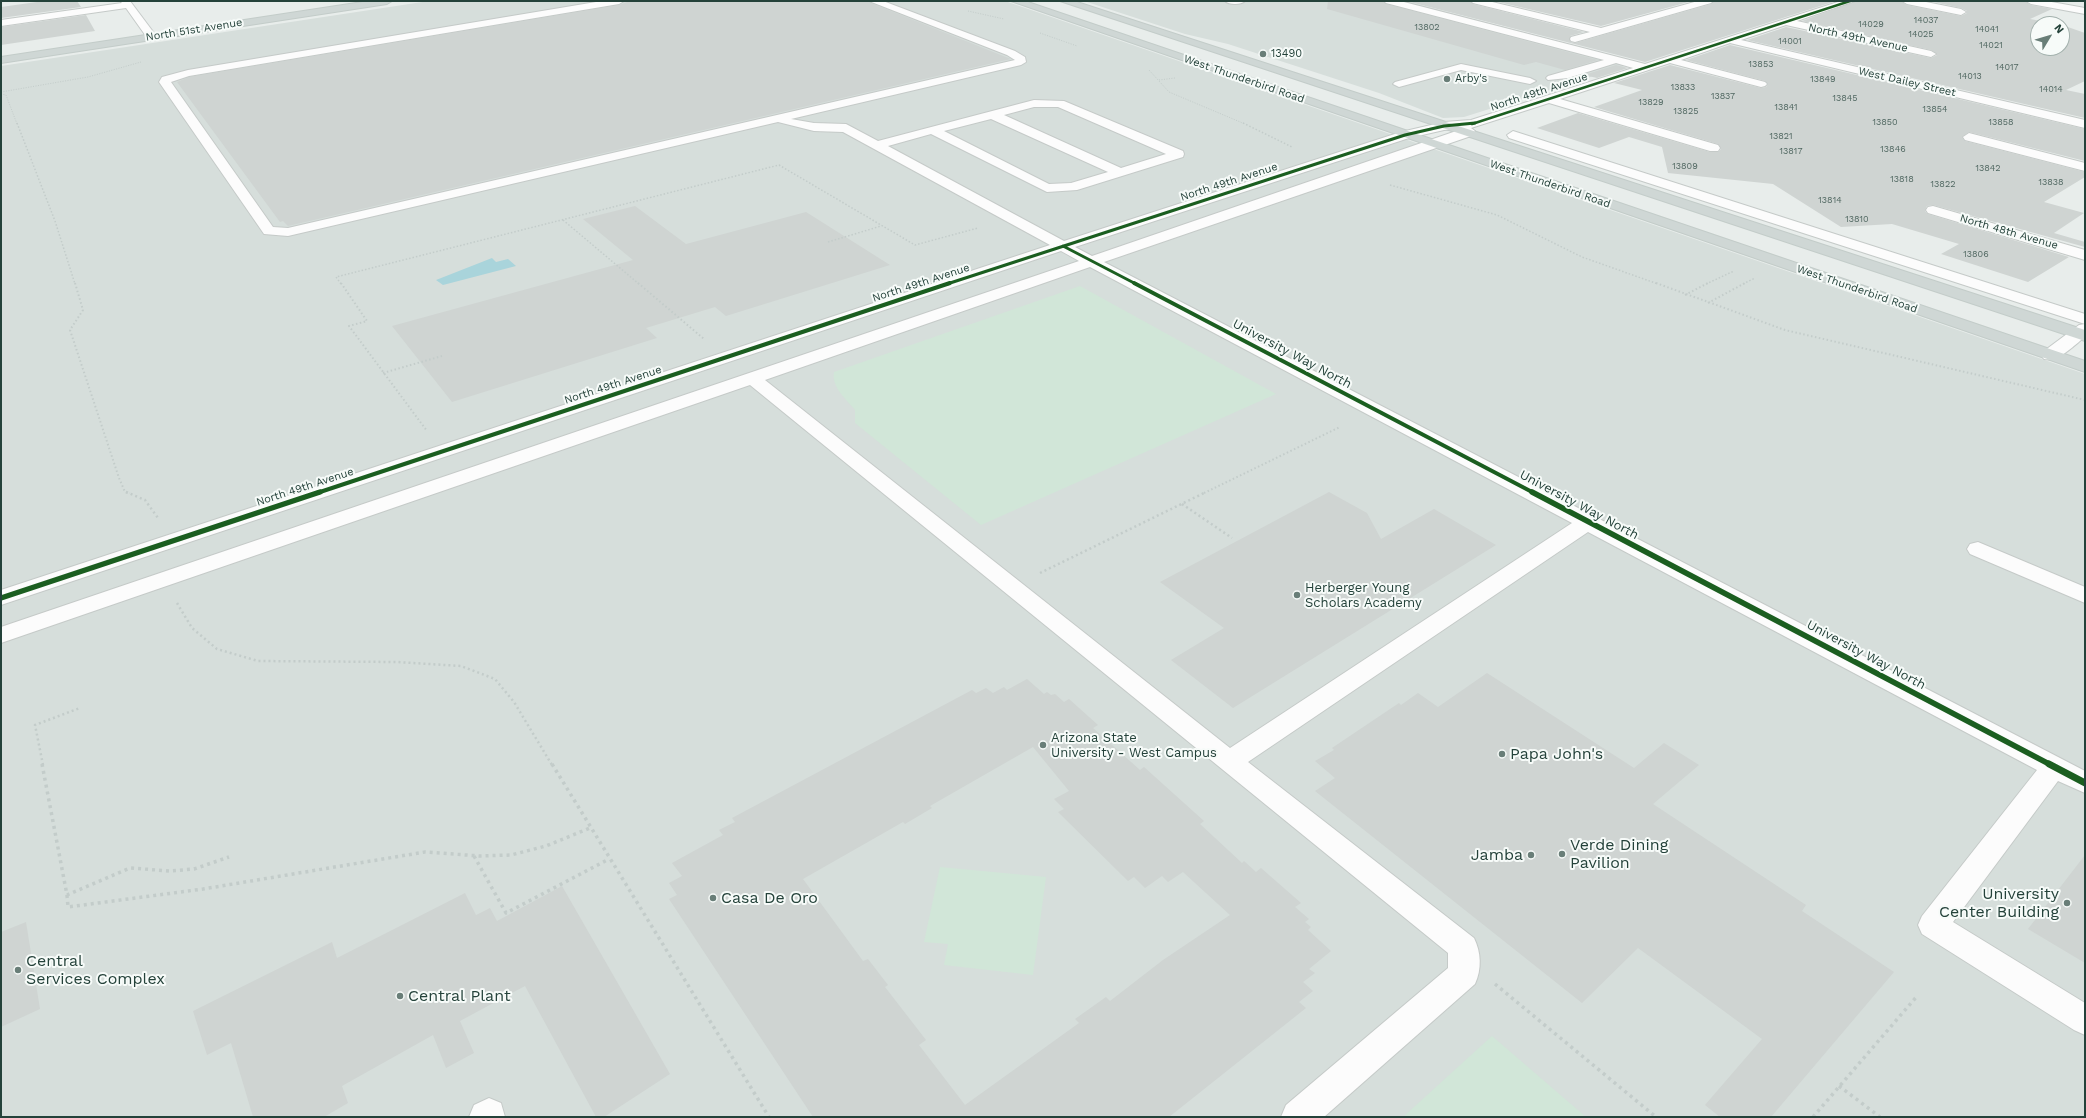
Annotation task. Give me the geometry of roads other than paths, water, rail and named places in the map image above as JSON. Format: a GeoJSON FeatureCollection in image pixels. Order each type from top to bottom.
{"type":"FeatureCollection","features":[{"type":"Feature","properties":{"kind":"main road","name":"North 51st Avenue"},"geometry":{"type":"LineString","coordinates":[[1,60],[387,1]]}},
{"type":"Feature","properties":{"kind":"main road","name":"West Thunderbird Road"},"geometry":{"type":"LineString","coordinates":[[1016,1],[2085,367]]}},
{"type":"Feature","properties":{"kind":"main road"},"geometry":{"type":"LineString","coordinates":[[1035,1],[1067,8],[1083,7]]}},
{"type":"Feature","properties":{"kind":"main road","name":"West Thunderbird Road"},"geometry":{"type":"LineString","coordinates":[[1065,1],[1444,126]]}},
{"type":"Feature","properties":{"kind":"main road"},"geometry":{"type":"LineString","coordinates":[[1160,51],[1192,43]]}},
{"type":"Feature","properties":{"kind":"main road","name":"West Thunderbird Road"},"geometry":{"type":"LineString","coordinates":[[1470,129],[1528,153],[2083,329]]}},
{"type":"Feature","properties":{"kind":"street"},"geometry":{"type":"LineString","coordinates":[[619,1],[188,73],[166,79],[164,82],[269,231],[279,232],[302,230],[1021,62],[1021,59],[1011,53],[874,1]]}},
{"type":"Feature","properties":{"kind":"street"},"geometry":{"type":"LineString","coordinates":[[1230,1],[1240,1]]}},
{"type":"Feature","properties":{"kind":"street"},"geometry":{"type":"LineString","coordinates":[[1388,1],[1646,68]]}},
{"type":"Feature","properties":{"kind":"street"},"geometry":{"type":"LineString","coordinates":[[1476,1],[1601,31]]}},
{"type":"Feature","properties":{"kind":"street"},"geometry":{"type":"LineString","coordinates":[[1500,7],[1521,1]]}},
{"type":"Feature","properties":{"kind":"street"},"geometry":{"type":"LineString","coordinates":[[1685,1],[1698,4]]}},
{"type":"Feature","properties":{"kind":"street"},"geometry":{"type":"LineString","coordinates":[[1575,39],[1708,1]]}},
{"type":"Feature","properties":{"kind":"street","name":"North 49th Avenue"},"geometry":{"type":"LineString","coordinates":[[1,635],[1434,145],[1470,129],[1548,99],[1850,1]]}},
{"type":"Feature","properties":{"kind":"street"},"geometry":{"type":"LineString","coordinates":[[1907,1],[1961,12]]}},
{"type":"Feature","properties":{"kind":"street"},"geometry":{"type":"LineString","coordinates":[[2031,1],[2085,11]]}},
{"type":"Feature","properties":{"kind":"street"},"geometry":{"type":"LineString","coordinates":[[1,22],[126,3],[152,37]]}},
{"type":"Feature","properties":{"kind":"street","name":"North 49th Avenue"},"geometry":{"type":"LineString","coordinates":[[1785,22],[1931,54]]}},
{"type":"Feature","properties":{"kind":"street","name":"West Dailey Street"},"geometry":{"type":"LineString","coordinates":[[1729,40],[2085,124]]}},
{"type":"Feature","properties":{"kind":"street"},"geometry":{"type":"LineString","coordinates":[[1552,78],[1564,76],[1616,60]]}},
{"type":"Feature","properties":{"kind":"street"},"geometry":{"type":"LineString","coordinates":[[1670,60],[1761,84]]}},
{"type":"Feature","properties":{"kind":"street"},"geometry":{"type":"LineString","coordinates":[[1399,84],[1461,67],[1472,68],[1530,81]]}},
{"type":"Feature","properties":{"kind":"street","name":"North 49th Avenue"},"geometry":{"type":"LineString","coordinates":[[1548,99],[1714,148]]}},
{"type":"Feature","properties":{"kind":"street"},"geometry":{"type":"LineString","coordinates":[[876,145],[932,130],[1034,104],[1060,103],[1178,154],[1072,187],[1047,188],[932,130]]}},
{"type":"Feature","properties":{"kind":"street"},"geometry":{"type":"LineString","coordinates":[[993,115],[1120,172]]}},
{"type":"Feature","properties":{"kind":"street","name":"University Way North"},"geometry":{"type":"LineString","coordinates":[[779,119],[814,127],[846,128],[1092,262],[2085,783]]}},
{"type":"Feature","properties":{"kind":"street","name":"North 49th Avenue"},"geometry":{"type":"LineString","coordinates":[[1,598],[1063,246],[1405,135],[1444,126],[1470,129]]}},
{"type":"Feature","properties":{"kind":"street"},"geometry":{"type":"LineString","coordinates":[[1513,135],[2083,329]]}},
{"type":"Feature","properties":{"kind":"street"},"geometry":{"type":"LineString","coordinates":[[1969,137],[2085,167]]}},
{"type":"Feature","properties":{"kind":"street"},"geometry":{"type":"LineString","coordinates":[[1528,153],[1548,146]]}},
{"type":"Feature","properties":{"kind":"street","name":"North 48th Avenue"},"geometry":{"type":"LineString","coordinates":[[1933,210],[2085,255]]}},
{"type":"Feature","properties":{"kind":"street"},"geometry":{"type":"LineString","coordinates":[[2050,355],[2083,329]]}},
{"type":"Feature","properties":{"kind":"street"},"geometry":{"type":"LineString","coordinates":[[752,378],[1229,762],[1464,947],[1464,974],[1298,1117]]}},
{"type":"Feature","properties":{"kind":"street"},"geometry":{"type":"LineString","coordinates":[[1229,762],[1588,522]]}},
{"type":"Feature","properties":{"kind":"street"},"geometry":{"type":"LineString","coordinates":[[1978,549],[2085,596]]}},
{"type":"Feature","properties":{"kind":"street"},"geometry":{"type":"LineString","coordinates":[[2054,767],[1933,925],[2085,1020]]}},
{"type":"Feature","properties":{"kind":"water"},"geometry":{"type":"Polygon","coordinates":[[[492,258],[496,262],[508,259],[516,266],[443,285],[436,280],[492,258]]]}},
{"type":"Feature","properties":{"kind":"place","name":"13490"},"geometry":{"type":"Point","coordinates":[1263,54]}},
{"type":"Feature","properties":{"kind":"place","name":"Arby's"},"geometry":{"type":"Point","coordinates":[1447,79]}},
{"type":"Feature","properties":{"kind":"place","name":"Herberger Young Scholars Academy"},"geometry":{"type":"Point","coordinates":[1297,595]}},
{"type":"Feature","properties":{"kind":"place","name":"Arizona State University - West Campus"},"geometry":{"type":"Point","coordinates":[1043,745]}},
{"type":"Feature","properties":{"kind":"place","name":"Papa John's"},"geometry":{"type":"Point","coordinates":[1502,754]}},
{"type":"Feature","properties":{"kind":"place","name":"Verde Dining Pavilion"},"geometry":{"type":"Point","coordinates":[1562,854]}},
{"type":"Feature","properties":{"kind":"place","name":"Jamba"},"geometry":{"type":"Point","coordinates":[1531,855]}},
{"type":"Feature","properties":{"kind":"place","name":"Casa De Oro"},"geometry":{"type":"Point","coordinates":[713,898]}},
{"type":"Feature","properties":{"kind":"place","name":"University Center Building"},"geometry":{"type":"Point","coordinates":[2067,903]}},
{"type":"Feature","properties":{"kind":"place","name":"Central Services Complex"},"geometry":{"type":"Point","coordinates":[18,970]}},
{"type":"Feature","properties":{"kind":"place","name":"Central Plant"},"geometry":{"type":"Point","coordinates":[400,996]}}]}
